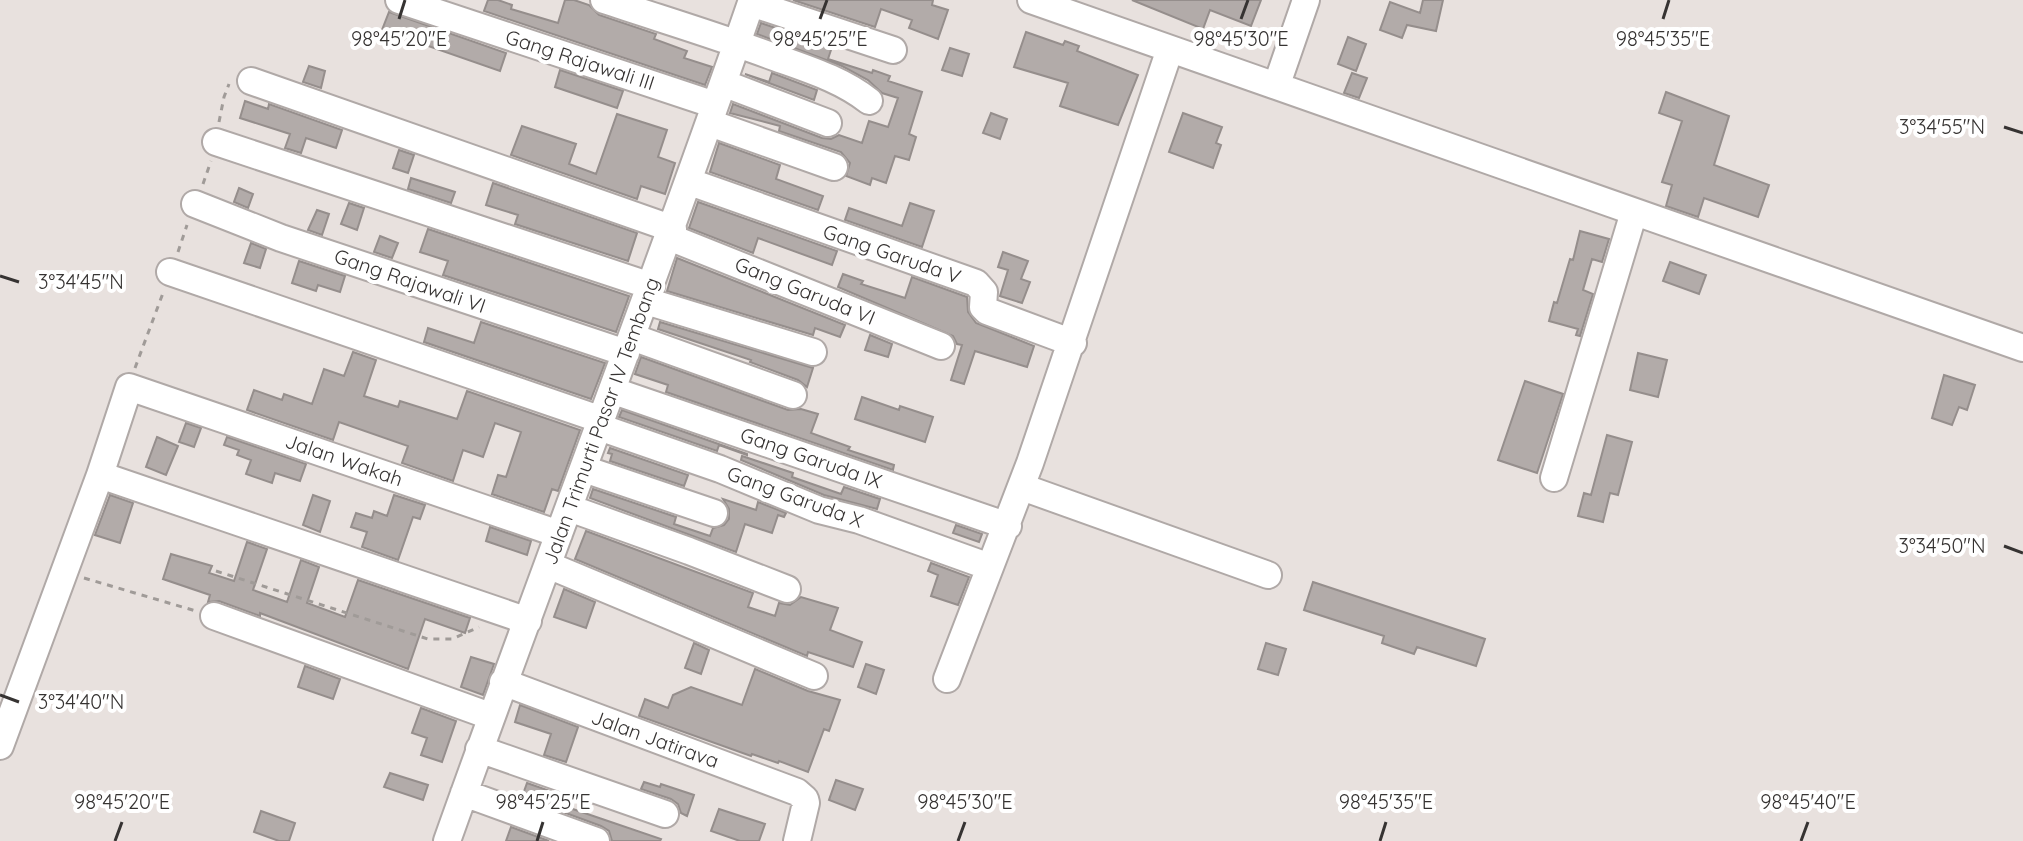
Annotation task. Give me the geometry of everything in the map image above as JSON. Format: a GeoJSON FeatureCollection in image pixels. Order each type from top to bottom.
{"type":"FeatureCollection","features":[{"type":"Feature","properties":{"kind":"street","name":"Gang Rajawali III"},"geometry":{"type":"LineString","coordinates":[[399,0],[716,104]]}},
{"type":"Feature","properties":{"kind":"street"},"geometry":{"type":"LineString","coordinates":[[604,0],[826,76],[869,101]]}},
{"type":"Feature","properties":{"kind":"street"},"geometry":{"type":"LineString","coordinates":[[1031,0],[2023,348]]}},
{"type":"Feature","properties":{"kind":"street"},"geometry":{"type":"LineString","coordinates":[[1277,84],[1306,0]]}},
{"type":"Feature","properties":{"kind":"street","name":"Jalan Trimurti Pasar IV Tembang"},"geometry":{"type":"LineString","coordinates":[[447,841],[503,682],[517,617],[548,565],[690,182],[752,1]]}},
{"type":"Feature","properties":{"kind":"street"},"geometry":{"type":"LineString","coordinates":[[752,1],[893,50]]}},
{"type":"Feature","properties":{"kind":"street"},"geometry":{"type":"LineString","coordinates":[[947,679],[1008,526],[1073,343],[1170,49]]}},
{"type":"Feature","properties":{"kind":"street","name":"Gang Garuda VI"},"geometry":{"type":"LineString","coordinates":[[251,81],[671,233],[941,346]]}},
{"type":"Feature","properties":{"kind":"street"},"geometry":{"type":"LineString","coordinates":[[716,104],[828,123]]}},
{"type":"Feature","properties":{"kind":"street"},"geometry":{"type":"LineString","coordinates":[[716,104],[834,167]]}},
{"type":"Feature","properties":{"kind":"street"},"geometry":{"type":"LineString","coordinates":[[216,142],[813,352]]}},
{"type":"Feature","properties":{"kind":"street","name":"Gang Garuda V"},"geometry":{"type":"LineString","coordinates":[[690,182],[976,283],[984,292],[983,307],[987,311],[1073,343]]}},
{"type":"Feature","properties":{"kind":"street","name":"Gang Rajawali VI"},"geometry":{"type":"LineString","coordinates":[[195,204],[281,238],[793,395]]}},
{"type":"Feature","properties":{"kind":"street"},"geometry":{"type":"LineString","coordinates":[[1554,478],[1634,212]]}},
{"type":"Feature","properties":{"kind":"street","name":"Gang Garuda X"},"geometry":{"type":"LineString","coordinates":[[170,272],[601,424],[819,510],[859,520],[990,567]]}},
{"type":"Feature","properties":{"kind":"street"},"geometry":{"type":"LineString","coordinates":[[0,746],[100,475],[129,387]]}},
{"type":"Feature","properties":{"kind":"street","name":"Jalan Wakah"},"geometry":{"type":"LineString","coordinates":[[129,387],[559,534]]}},
{"type":"Feature","properties":{"kind":"street","name":"Gang Garuda IX"},"geometry":{"type":"LineString","coordinates":[[614,391],[1008,526]]}},
{"type":"Feature","properties":{"kind":"street"},"geometry":{"type":"LineString","coordinates":[[584,469],[714,513]]}},
{"type":"Feature","properties":{"kind":"street"},"geometry":{"type":"LineString","coordinates":[[100,475],[517,617]]}},
{"type":"Feature","properties":{"kind":"street"},"geometry":{"type":"LineString","coordinates":[[1022,487],[1268,575]]}},
{"type":"Feature","properties":{"kind":"street"},"geometry":{"type":"LineString","coordinates":[[569,508],[787,589]]}},
{"type":"Feature","properties":{"kind":"street"},"geometry":{"type":"LineString","coordinates":[[548,565],[814,676]]}},
{"type":"Feature","properties":{"kind":"street"},"geometry":{"type":"LineString","coordinates":[[214,616],[490,716]]}},
{"type":"Feature","properties":{"kind":"street","name":"Jalan Jatirava"},"geometry":{"type":"LineString","coordinates":[[503,682],[797,792],[805,799],[797,841]]}},
{"type":"Feature","properties":{"kind":"street"},"geometry":{"type":"LineString","coordinates":[[479,749],[665,814]]}},
{"type":"Feature","properties":{"kind":"street"},"geometry":{"type":"LineString","coordinates":[[464,793],[596,841]]}},
{"type":"Feature","properties":{"kind":"path"},"geometry":{"type":"LineString","coordinates":[[129,387],[195,204]]}},
{"type":"Feature","properties":{"kind":"path"},"geometry":{"type":"LineString","coordinates":[[216,571],[428,639],[452,639],[517,617]]}},
{"type":"Feature","properties":{"kind":"path"},"geometry":{"type":"LineString","coordinates":[[65,572],[214,616]]}},
{"type":"Feature","properties":{"kind":"building"},"geometry":{"type":"Polygon","coordinates":[[[488,0],[498,0],[512,5],[511,9],[558,23],[565,0],[574,0],[589,5],[599,15],[656,34],[654,39],[687,51],[684,58],[712,67],[705,85],[484,11],[488,0]]]}},
{"type":"Feature","properties":{"kind":"building"},"geometry":{"type":"Polygon","coordinates":[[[793,0],[933,0],[932,5],[948,10],[938,39],[909,28],[912,20],[881,9],[875,27],[793,0]]]}},
{"type":"Feature","properties":{"kind":"building"},"geometry":{"type":"Polygon","coordinates":[[[1132,0],[1261,0],[1251,26],[1210,10],[1203,29],[1132,0]]]}},
{"type":"Feature","properties":{"kind":"building"},"geometry":{"type":"Polygon","coordinates":[[[1423,0],[1443,0],[1436,31],[1407,25],[1402,38],[1380,30],[1390,2],[1420,13],[1423,0]]]}},
{"type":"Feature","properties":{"kind":"building"},"geometry":{"type":"Polygon","coordinates":[[[389,12],[506,53],[500,71],[382,30],[389,12]]]}},
{"type":"Feature","properties":{"kind":"building"},"geometry":{"type":"Polygon","coordinates":[[[761,23],[832,47],[828,59],[872,73],[873,70],[890,76],[888,81],[922,92],[909,134],[916,137],[909,160],[895,156],[886,183],[872,178],[870,185],[846,176],[850,163],[841,152],[779,131],[780,126],[730,113],[733,104],[822,138],[831,139],[839,135],[862,143],[869,121],[888,127],[898,98],[882,93],[868,80],[842,66],[757,34],[761,23]]]}},
{"type":"Feature","properties":{"kind":"building"},"geometry":{"type":"Polygon","coordinates":[[[1026,32],[1063,45],[1065,41],[1079,46],[1077,51],[1138,75],[1118,125],[1060,106],[1068,83],[1014,67],[1026,32]]]}},
{"type":"Feature","properties":{"kind":"building"},"geometry":{"type":"Polygon","coordinates":[[[1348,37],[1366,44],[1356,71],[1338,64],[1348,37]]]}},
{"type":"Feature","properties":{"kind":"building"},"geometry":{"type":"Polygon","coordinates":[[[950,48],[969,54],[962,76],[942,70],[950,48]]]}},
{"type":"Feature","properties":{"kind":"building"},"geometry":{"type":"Polygon","coordinates":[[[309,66],[325,71],[321,88],[303,82],[309,66]]]}},
{"type":"Feature","properties":{"kind":"building"},"geometry":{"type":"Polygon","coordinates":[[[560,70],[623,91],[617,108],[555,87],[560,70]]]}},
{"type":"Feature","properties":{"kind":"building"},"geometry":{"type":"Polygon","coordinates":[[[772,73],[817,90],[814,100],[745,74],[769,82],[772,73]]]}},
{"type":"Feature","properties":{"kind":"building"},"geometry":{"type":"Polygon","coordinates":[[[1352,73],[1367,78],[1359,98],[1344,93],[1352,73]]]}},
{"type":"Feature","properties":{"kind":"building"},"geometry":{"type":"Polygon","coordinates":[[[1666,92],[1729,116],[1714,165],[1769,185],[1758,217],[1704,198],[1698,217],[1666,206],[1672,185],[1662,182],[1682,121],[1659,113],[1666,92]]]}},
{"type":"Feature","properties":{"kind":"building"},"geometry":{"type":"Polygon","coordinates":[[[245,101],[268,109],[269,104],[342,130],[336,148],[306,138],[301,153],[285,148],[290,134],[240,118],[245,101]]]}},
{"type":"Feature","properties":{"kind":"building"},"geometry":{"type":"Polygon","coordinates":[[[991,113],[1007,119],[1000,139],[983,133],[991,113]]]}},
{"type":"Feature","properties":{"kind":"building"},"geometry":{"type":"Polygon","coordinates":[[[1183,113],[1222,127],[1216,143],[1221,145],[1213,168],[1169,152],[1183,113]]]}},
{"type":"Feature","properties":{"kind":"building"},"geometry":{"type":"Polygon","coordinates":[[[617,114],[667,130],[658,157],[675,163],[665,194],[641,186],[637,199],[511,155],[522,126],[576,144],[569,164],[596,174],[617,114]]]}},
{"type":"Feature","properties":{"kind":"building"},"geometry":{"type":"Polygon","coordinates":[[[719,143],[780,165],[776,179],[823,196],[818,210],[710,172],[719,143]]]}},
{"type":"Feature","properties":{"kind":"building"},"geometry":{"type":"Polygon","coordinates":[[[399,150],[414,155],[408,173],[393,168],[399,150]]]}},
{"type":"Feature","properties":{"kind":"building"},"geometry":{"type":"Polygon","coordinates":[[[411,178],[455,192],[451,203],[408,189],[411,178]]]}},
{"type":"Feature","properties":{"kind":"building"},"geometry":{"type":"Polygon","coordinates":[[[493,183],[637,233],[628,261],[515,224],[518,215],[486,205],[493,183]]]}},
{"type":"Feature","properties":{"kind":"building"},"geometry":{"type":"Polygon","coordinates":[[[239,188],[253,194],[248,208],[234,202],[239,188]]]}},
{"type":"Feature","properties":{"kind":"building"},"geometry":{"type":"Polygon","coordinates":[[[698,202],[837,251],[832,265],[758,238],[753,253],[689,228],[698,202]]]}},
{"type":"Feature","properties":{"kind":"building"},"geometry":{"type":"Polygon","coordinates":[[[349,203],[364,208],[357,230],[341,224],[349,203]]]}},
{"type":"Feature","properties":{"kind":"building"},"geometry":{"type":"Polygon","coordinates":[[[910,203],[934,211],[922,247],[845,220],[849,208],[902,226],[910,203]]]}},
{"type":"Feature","properties":{"kind":"building"},"geometry":{"type":"Polygon","coordinates":[[[317,210],[329,214],[322,235],[308,230],[317,210]]]}},
{"type":"Feature","properties":{"kind":"building"},"geometry":{"type":"Polygon","coordinates":[[[428,229],[629,296],[616,332],[443,275],[448,261],[420,252],[428,229]]]}},
{"type":"Feature","properties":{"kind":"building"},"geometry":{"type":"Polygon","coordinates":[[[1580,231],[1609,239],[1602,262],[1592,259],[1583,290],[1593,294],[1580,336],[1576,335],[1578,329],[1549,321],[1570,259],[1573,260],[1580,231]]]}},
{"type":"Feature","properties":{"kind":"building"},"geometry":{"type":"Polygon","coordinates":[[[380,236],[398,243],[392,258],[374,252],[380,236]]]}},
{"type":"Feature","properties":{"kind":"building"},"geometry":{"type":"Polygon","coordinates":[[[251,243],[266,249],[260,268],[244,263],[251,243]]]}},
{"type":"Feature","properties":{"kind":"building"},"geometry":{"type":"Polygon","coordinates":[[[1003,252],[1028,261],[1021,279],[1030,282],[1022,303],[1000,296],[1008,270],[998,267],[1003,252]]]}},
{"type":"Feature","properties":{"kind":"building"},"geometry":{"type":"Polygon","coordinates":[[[677,258],[845,325],[840,337],[815,328],[813,335],[667,291],[677,258]]]}},
{"type":"Feature","properties":{"kind":"building"},"geometry":{"type":"Polygon","coordinates":[[[299,261],[345,276],[340,292],[318,285],[316,291],[292,283],[299,261]]]}},
{"type":"Feature","properties":{"kind":"building"},"geometry":{"type":"Polygon","coordinates":[[[1670,262],[1706,275],[1699,294],[1663,281],[1670,262]]]}},
{"type":"Feature","properties":{"kind":"building"},"geometry":{"type":"Polygon","coordinates":[[[843,274],[863,281],[861,284],[905,298],[912,277],[967,297],[968,312],[976,323],[1034,346],[1027,367],[975,351],[964,384],[951,380],[962,345],[957,344],[953,336],[838,287],[843,274]]]}},
{"type":"Feature","properties":{"kind":"building"},"geometry":{"type":"Polygon","coordinates":[[[481,322],[605,363],[591,399],[424,342],[428,328],[474,343],[481,322]]]}},
{"type":"Feature","properties":{"kind":"building"},"geometry":{"type":"Polygon","coordinates":[[[660,322],[813,368],[807,387],[751,360],[658,329],[660,322]]]}},
{"type":"Feature","properties":{"kind":"building"},"geometry":{"type":"Polygon","coordinates":[[[870,335],[892,344],[888,357],[865,350],[870,335]]]}},
{"type":"Feature","properties":{"kind":"building"},"geometry":{"type":"Polygon","coordinates":[[[353,352],[376,360],[364,396],[398,407],[400,401],[457,419],[467,391],[580,430],[558,491],[552,489],[544,512],[492,494],[498,475],[506,477],[521,432],[495,423],[483,457],[463,450],[453,481],[402,463],[408,446],[339,422],[333,440],[247,410],[254,390],[282,400],[284,394],[312,404],[324,369],[344,376],[353,352]]]}},
{"type":"Feature","properties":{"kind":"building"},"geometry":{"type":"Polygon","coordinates":[[[1638,353],[1667,360],[1658,397],[1630,390],[1638,353]]]}},
{"type":"Feature","properties":{"kind":"building"},"geometry":{"type":"Polygon","coordinates":[[[641,357],[788,410],[801,409],[818,414],[811,433],[850,447],[848,450],[894,465],[893,470],[666,392],[668,385],[635,374],[641,357]]]}},
{"type":"Feature","properties":{"kind":"building"},"geometry":{"type":"Polygon","coordinates":[[[1944,375],[1975,385],[1967,410],[1959,407],[1952,425],[1932,418],[1944,375]]]}},
{"type":"Feature","properties":{"kind":"building"},"geometry":{"type":"Polygon","coordinates":[[[1525,381],[1563,394],[1537,473],[1498,460],[1525,381]]]}},
{"type":"Feature","properties":{"kind":"building"},"geometry":{"type":"Polygon","coordinates":[[[862,397],[899,410],[900,406],[933,417],[925,442],[855,419],[862,397]]]}},
{"type":"Feature","properties":{"kind":"building"},"geometry":{"type":"Polygon","coordinates":[[[622,410],[747,455],[719,445],[717,451],[619,417],[622,410]]]}},
{"type":"Feature","properties":{"kind":"building"},"geometry":{"type":"Polygon","coordinates":[[[186,423],[201,428],[194,447],[179,442],[186,423]]]}},
{"type":"Feature","properties":{"kind":"building"},"geometry":{"type":"Polygon","coordinates":[[[1607,435],[1632,442],[1618,495],[1610,493],[1603,522],[1578,516],[1584,493],[1591,495],[1607,435]]]}},
{"type":"Feature","properties":{"kind":"building"},"geometry":{"type":"Polygon","coordinates":[[[157,437],[178,446],[166,475],[146,467],[157,437]]]}},
{"type":"Feature","properties":{"kind":"building"},"geometry":{"type":"Polygon","coordinates":[[[227,437],[306,464],[300,481],[275,473],[272,483],[246,474],[251,460],[237,455],[239,450],[224,445],[227,437]]]}},
{"type":"Feature","properties":{"kind":"building"},"geometry":{"type":"Polygon","coordinates":[[[610,448],[688,475],[684,486],[610,461],[610,448]]]}},
{"type":"Feature","properties":{"kind":"building"},"geometry":{"type":"Polygon","coordinates":[[[742,456],[793,473],[792,477],[841,494],[844,487],[880,499],[877,509],[824,495],[741,460],[742,456]]]}},
{"type":"Feature","properties":{"kind":"building"},"geometry":{"type":"Polygon","coordinates":[[[593,489],[676,517],[674,524],[710,536],[713,528],[724,525],[729,519],[729,509],[723,499],[756,510],[758,502],[786,513],[784,517],[778,515],[772,533],[745,524],[736,552],[590,498],[593,489]]]}},
{"type":"Feature","properties":{"kind":"building"},"geometry":{"type":"Polygon","coordinates":[[[110,495],[133,503],[120,543],[95,535],[110,495]]]}},
{"type":"Feature","properties":{"kind":"building"},"geometry":{"type":"Polygon","coordinates":[[[313,495],[330,501],[320,532],[303,525],[313,495]]]}},
{"type":"Feature","properties":{"kind":"building"},"geometry":{"type":"Polygon","coordinates":[[[394,495],[425,505],[420,519],[413,517],[398,560],[362,547],[367,532],[351,527],[356,513],[372,518],[374,511],[387,516],[394,495]]]}},
{"type":"Feature","properties":{"kind":"building"},"geometry":{"type":"Polygon","coordinates":[[[956,525],[982,534],[979,542],[953,533],[956,525]]]}},
{"type":"Feature","properties":{"kind":"building"},"geometry":{"type":"Polygon","coordinates":[[[490,527],[531,541],[527,555],[486,541],[490,527]]]}},
{"type":"Feature","properties":{"kind":"building"},"geometry":{"type":"Polygon","coordinates":[[[586,531],[753,593],[748,607],[775,616],[779,603],[790,605],[801,597],[838,608],[830,630],[862,642],[853,667],[808,652],[807,656],[575,559],[586,531]]]}},
{"type":"Feature","properties":{"kind":"building"},"geometry":{"type":"Polygon","coordinates":[[[247,542],[267,549],[253,590],[287,602],[301,560],[319,567],[307,603],[345,617],[358,580],[470,618],[465,633],[425,619],[408,669],[260,613],[260,616],[219,601],[208,602],[210,595],[163,579],[171,554],[212,566],[209,573],[234,581],[247,542]]]}},
{"type":"Feature","properties":{"kind":"building"},"geometry":{"type":"Polygon","coordinates":[[[931,563],[969,577],[958,605],[931,596],[938,575],[928,571],[931,563]]]}},
{"type":"Feature","properties":{"kind":"building"},"geometry":{"type":"Polygon","coordinates":[[[1313,582],[1485,639],[1476,666],[1417,647],[1414,654],[1382,643],[1384,636],[1304,610],[1313,582]]]}},
{"type":"Feature","properties":{"kind":"building"},"geometry":{"type":"Polygon","coordinates":[[[564,589],[595,602],[586,628],[554,617],[564,589]]]}},
{"type":"Feature","properties":{"kind":"building"},"geometry":{"type":"Polygon","coordinates":[[[694,643],[709,650],[701,674],[685,668],[694,643]]]}},
{"type":"Feature","properties":{"kind":"building"},"geometry":{"type":"Polygon","coordinates":[[[1266,643],[1286,649],[1278,675],[1258,669],[1266,643]]]}},
{"type":"Feature","properties":{"kind":"building"},"geometry":{"type":"Polygon","coordinates":[[[471,657],[494,664],[483,695],[461,687],[471,657]]]}},
{"type":"Feature","properties":{"kind":"building"},"geometry":{"type":"Polygon","coordinates":[[[866,664],[884,670],[876,694],[858,687],[866,664]]]}},
{"type":"Feature","properties":{"kind":"building"},"geometry":{"type":"Polygon","coordinates":[[[305,666],[340,679],[333,699],[298,687],[305,666]]]}},
{"type":"Feature","properties":{"kind":"building"},"geometry":{"type":"Polygon","coordinates":[[[755,669],[808,691],[840,700],[829,731],[824,729],[808,772],[779,761],[751,756],[639,716],[645,699],[668,708],[673,695],[691,687],[742,705],[755,669]]]}},
{"type":"Feature","properties":{"kind":"building"},"geometry":{"type":"Polygon","coordinates":[[[520,705],[578,727],[566,762],[544,755],[551,734],[515,722],[520,705]]]}},
{"type":"Feature","properties":{"kind":"building"},"geometry":{"type":"Polygon","coordinates":[[[421,708],[456,721],[442,762],[421,755],[427,738],[412,733],[421,708]]]}},
{"type":"Feature","properties":{"kind":"building"},"geometry":{"type":"Polygon","coordinates":[[[390,773],[428,785],[423,800],[384,787],[390,773]]]}},
{"type":"Feature","properties":{"kind":"building"},"geometry":{"type":"Polygon","coordinates":[[[836,780],[863,789],[855,810],[829,800],[836,780]]]}},
{"type":"Feature","properties":{"kind":"building"},"geometry":{"type":"Polygon","coordinates":[[[644,782],[694,795],[687,816],[671,799],[641,789],[644,782]]]}},
{"type":"Feature","properties":{"kind":"building"},"geometry":{"type":"Polygon","coordinates":[[[527,783],[567,797],[564,806],[661,839],[612,841],[609,831],[601,826],[522,797],[527,783]]]}},
{"type":"Feature","properties":{"kind":"building"},"geometry":{"type":"Polygon","coordinates":[[[719,809],[765,824],[759,841],[740,841],[711,831],[719,809]]]}},
{"type":"Feature","properties":{"kind":"building"},"geometry":{"type":"Polygon","coordinates":[[[261,811],[295,823],[289,841],[279,841],[254,832],[261,811]]]}},
{"type":"Feature","properties":{"kind":"building"},"geometry":{"type":"Polygon","coordinates":[[[511,827],[549,841],[506,841],[511,827]]]}}]}
